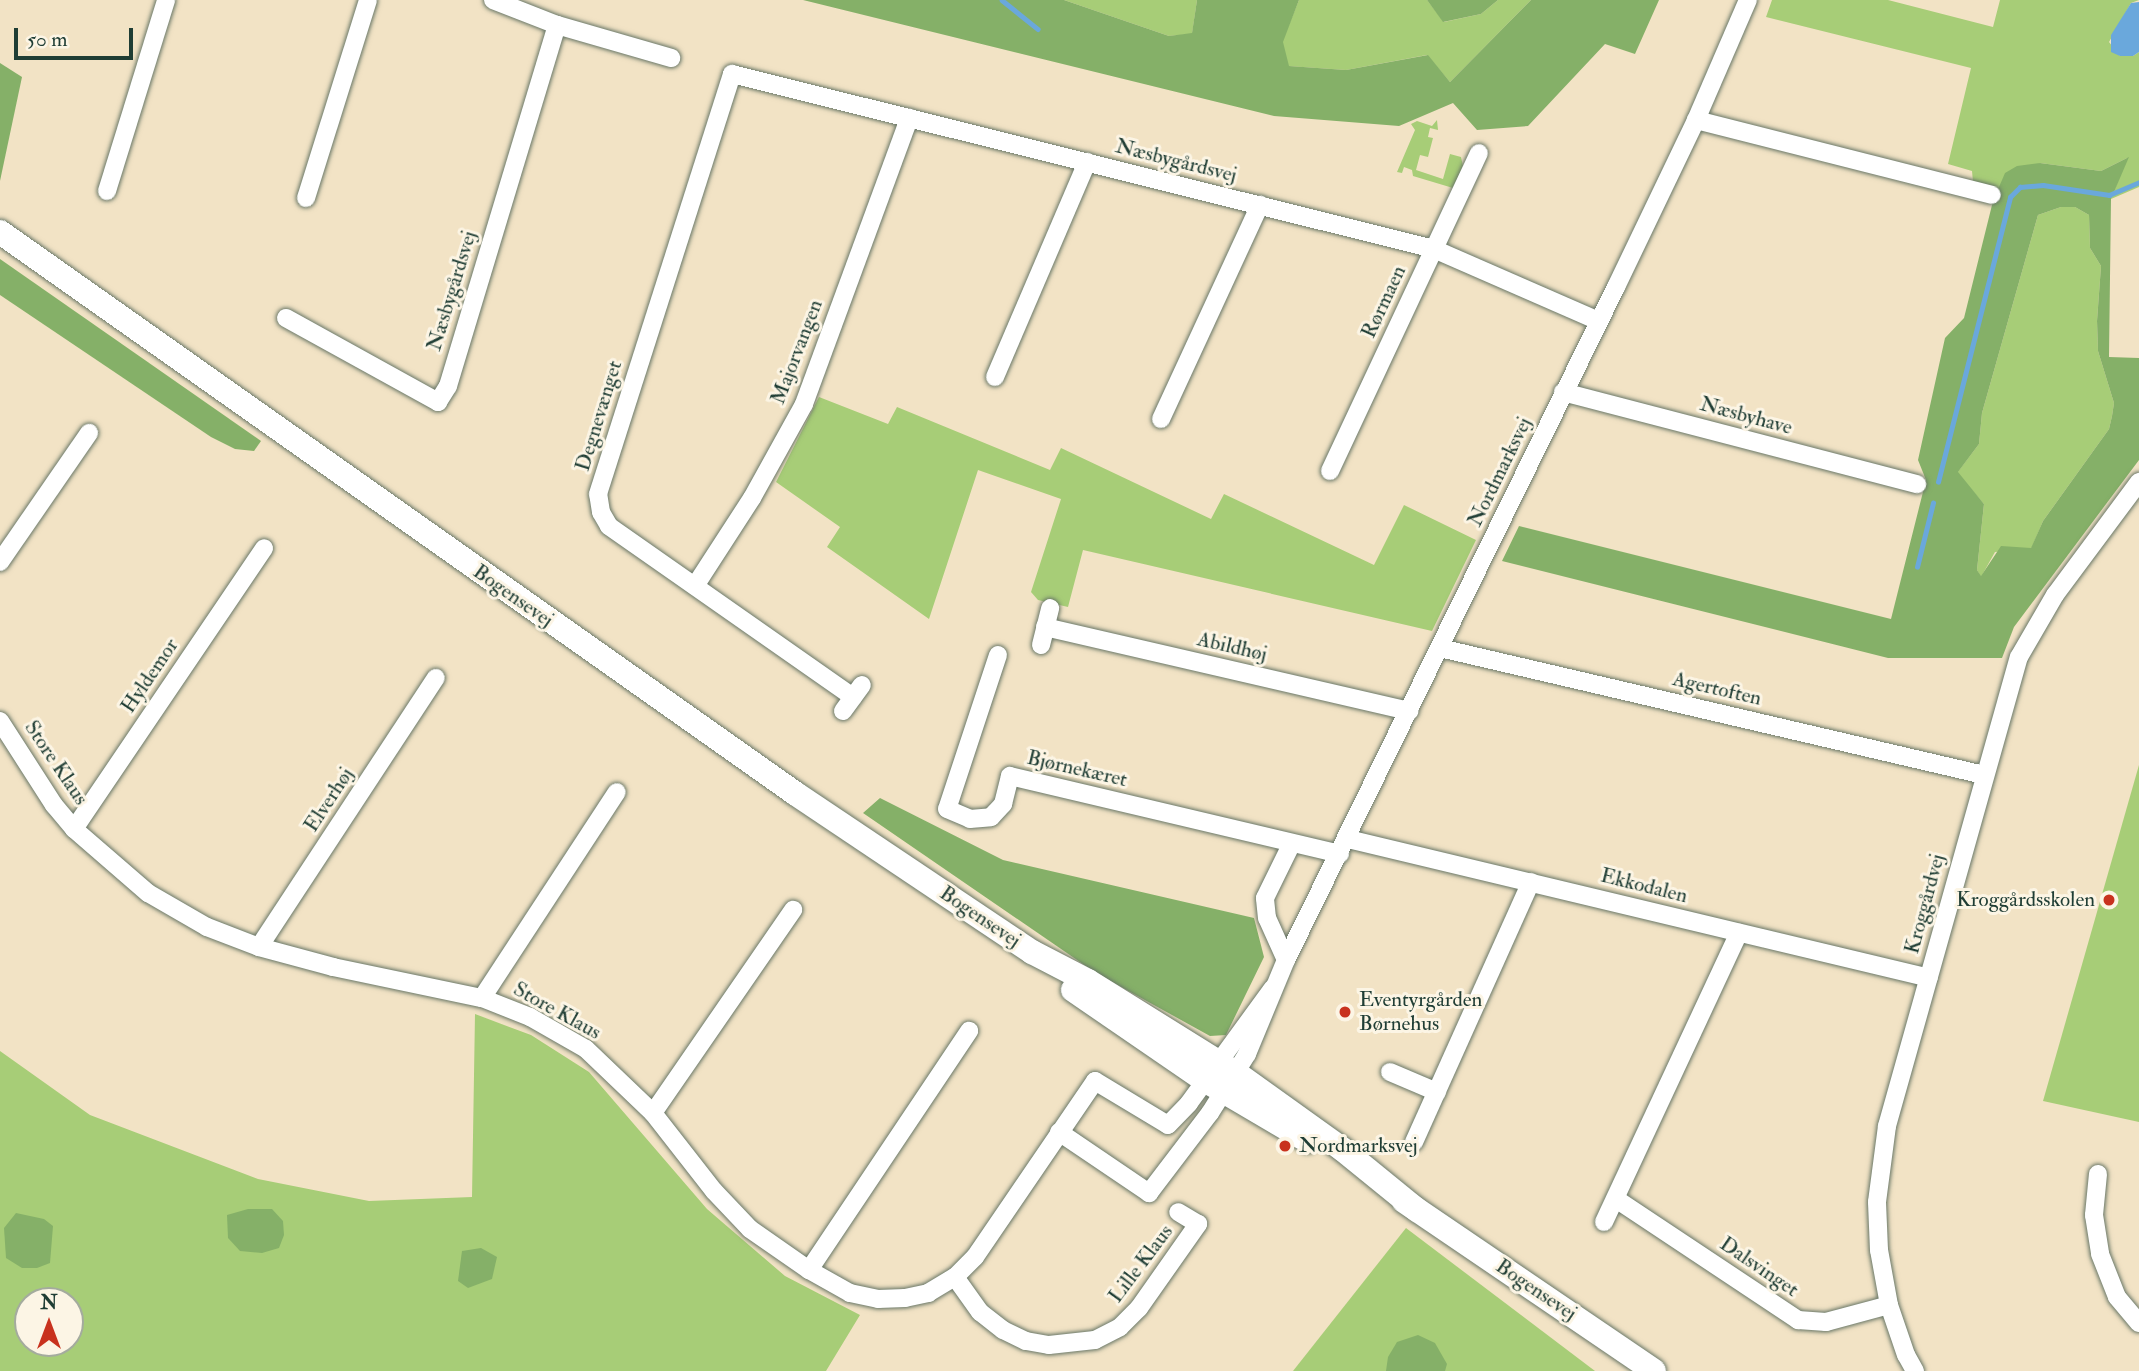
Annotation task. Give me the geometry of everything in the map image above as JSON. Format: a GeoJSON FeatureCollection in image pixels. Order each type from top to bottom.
{"type":"FeatureCollection","features":[{"type":"Feature","properties":{"kind":"main road","name":"Bogensevej"},"geometry":{"type":"LineString","coordinates":[[0,232],[774,779],[1032,952],[1070,988],[1221,1077],[1654,1371]]}},
{"type":"Feature","properties":{"kind":"street"},"geometry":{"type":"LineString","coordinates":[[107,191],[166,0]]}},
{"type":"Feature","properties":{"kind":"street"},"geometry":{"type":"LineString","coordinates":[[306,198],[368,0]]}},
{"type":"Feature","properties":{"kind":"street"},"geometry":{"type":"LineString","coordinates":[[494,0],[557,25],[671,58]]}},
{"type":"Feature","properties":{"kind":"street","name":"Nordmarksvej"},"geometry":{"type":"LineString","coordinates":[[1221,1077],[1247,1054],[1286,960],[1344,847],[1696,120],[1748,0]]}},
{"type":"Feature","properties":{"kind":"street","name":"Næsbygårdsvej"},"geometry":{"type":"LineString","coordinates":[[286,318],[438,402],[448,386],[557,25]]}},
{"type":"Feature","properties":{"kind":"street","name":"Næsbygårdsvej"},"geometry":{"type":"LineString","coordinates":[[732,74],[1434,249],[1599,321]]}},
{"type":"Feature","properties":{"kind":"street","name":"Degnevænget"},"geometry":{"type":"LineString","coordinates":[[732,74],[598,494],[601,512],[609,526],[853,697]]}},
{"type":"Feature","properties":{"kind":"street","name":"Majorvangen"},"geometry":{"type":"LineString","coordinates":[[695,586],[752,498],[804,404],[909,118]]}},
{"type":"Feature","properties":{"kind":"street"},"geometry":{"type":"LineString","coordinates":[[1696,120],[1992,195]]}},
{"type":"Feature","properties":{"kind":"street","name":"Rørmaen"},"geometry":{"type":"LineString","coordinates":[[1330,471],[1479,153]]}},
{"type":"Feature","properties":{"kind":"street"},"geometry":{"type":"LineString","coordinates":[[995,377],[1087,162]]}},
{"type":"Feature","properties":{"kind":"street"},"geometry":{"type":"LineString","coordinates":[[1161,419],[1260,205]]}},
{"type":"Feature","properties":{"kind":"street","name":"Næsbyhave"},"geometry":{"type":"LineString","coordinates":[[1563,392],[1917,484]]}},
{"type":"Feature","properties":{"kind":"street"},"geometry":{"type":"LineString","coordinates":[[0,562],[89,433]]}},
{"type":"Feature","properties":{"kind":"street","name":"Kroggårdvej"},"geometry":{"type":"LineString","coordinates":[[1915,1371],[1906,1355],[1889,1305],[1879,1250],[1877,1202],[1887,1126],[1984,775],[2023,648],[2055,595],[2139,482]]}},
{"type":"Feature","properties":{"kind":"street","name":"Hyldemor"},"geometry":{"type":"LineString","coordinates":[[74,829],[264,548]]}},
{"type":"Feature","properties":{"kind":"street","name":"Abildhøj"},"geometry":{"type":"LineString","coordinates":[[1050,608],[1043,636],[1409,711]]}},
{"type":"Feature","properties":{"kind":"street","name":"Agertoften"},"geometry":{"type":"LineString","coordinates":[[1440,648],[1984,775]]}},
{"type":"Feature","properties":{"kind":"street","name":"Bjørnekæret"},"geometry":{"type":"LineString","coordinates":[[998,655],[947,809],[970,819],[991,817],[1003,804],[1010,776],[1292,843],[1344,847]]}},
{"type":"Feature","properties":{"kind":"street","name":"Elverhøj"},"geometry":{"type":"LineString","coordinates":[[260,947],[436,678]]}},
{"type":"Feature","properties":{"kind":"street","name":"Store Klaus"},"geometry":{"type":"LineString","coordinates":[[0,721],[54,805],[74,829],[148,893],[207,927],[260,947],[334,968],[482,998],[530,1017],[586,1049],[653,1113],[735,1216],[809,1270],[850,1293],[878,1299],[928,1293],[955,1277],[975,1256],[1095,1081],[1168,1125],[1221,1077]]}},
{"type":"Feature","properties":{"kind":"street"},"geometry":{"type":"LineString","coordinates":[[482,998],[617,792]]}},
{"type":"Feature","properties":{"kind":"street"},"geometry":{"type":"LineString","coordinates":[[1286,960],[1267,918],[1265,898],[1292,843]]}},
{"type":"Feature","properties":{"kind":"street","name":"Ekkodalen"},"geometry":{"type":"LineString","coordinates":[[1344,847],[1531,882],[1929,978]]}},
{"type":"Feature","properties":{"kind":"street"},"geometry":{"type":"LineString","coordinates":[[1414,1142],[1531,882]]}},
{"type":"Feature","properties":{"kind":"street"},"geometry":{"type":"LineString","coordinates":[[653,1113],[793,910]]}},
{"type":"Feature","properties":{"kind":"street"},"geometry":{"type":"LineString","coordinates":[[1604,1222],[1739,933]]}},
{"type":"Feature","properties":{"kind":"street"},"geometry":{"type":"LineString","coordinates":[[809,1270],[969,1031]]}},
{"type":"Feature","properties":{"kind":"street"},"geometry":{"type":"LineString","coordinates":[[1390,1072],[1437,1092]]}},
{"type":"Feature","properties":{"kind":"street"},"geometry":{"type":"LineString","coordinates":[[1059,1132],[1149,1193],[1221,1077]]}},
{"type":"Feature","properties":{"kind":"street"},"geometry":{"type":"LineString","coordinates":[[2098,1174],[2094,1215],[2100,1254],[2117,1297],[2139,1323]]}},
{"type":"Feature","properties":{"kind":"street","name":"Dalsvinget"},"geometry":{"type":"LineString","coordinates":[[1616,1199],[1798,1320],[1826,1322],[1889,1305]]}},
{"type":"Feature","properties":{"kind":"street","name":"Lille Klaus"},"geometry":{"type":"LineString","coordinates":[[955,1277],[980,1312],[1003,1330],[1026,1340],[1049,1345],[1095,1340],[1120,1328],[1139,1308],[1198,1224],[1178,1212]]}},
{"type":"Feature","properties":{"kind":"green space"},"geometry":{"type":"Polygon","coordinates":[[[803,0],[1064,0],[1169,36],[1192,33],[1197,0],[1299,0],[1283,42],[1289,66],[1346,70],[1428,55],[1450,82],[1531,0],[1659,0],[1635,54],[1605,44],[1528,126],[1477,130],[1453,103],[1399,126],[1274,116],[803,0]]]}},
{"type":"Feature","properties":{"kind":"green space"},"geometry":{"type":"Polygon","coordinates":[[[1064,0],[1197,0],[1192,34],[1169,36],[1064,0]]]}},
{"type":"Feature","properties":{"kind":"green space"},"geometry":{"type":"Polygon","coordinates":[[[1299,0],[1427,0],[1444,22],[1481,14],[1498,0],[1531,0],[1450,82],[1427,55],[1346,70],[1288,66],[1282,42],[1299,0]]]}},
{"type":"Feature","properties":{"kind":"green space"},"geometry":{"type":"Polygon","coordinates":[[[1427,0],[1498,0],[1481,14],[1443,22],[1427,0]]]}},
{"type":"Feature","properties":{"kind":"green space"},"geometry":{"type":"Polygon","coordinates":[[[1772,0],[1888,0],[1993,27],[2000,0],[2139,0],[2131,3],[2109,42],[2120,56],[2133,56],[2139,52],[2139,187],[2111,199],[2127,158],[2101,171],[2040,163],[1998,190],[1973,182],[1972,171],[1948,164],[1971,68],[1766,17],[1772,0]]]}},
{"type":"Feature","properties":{"kind":"green space"},"geometry":{"type":"Polygon","coordinates":[[[0,63],[22,77],[0,181],[0,63]]]}},
{"type":"Feature","properties":{"kind":"green space"},"geometry":{"type":"Polygon","coordinates":[[[1437,120],[1438,130],[1430,128],[1428,137],[1433,138],[1428,157],[1420,155],[1416,170],[1443,179],[1450,154],[1461,157],[1463,166],[1453,188],[1413,176],[1412,170],[1404,167],[1402,173],[1397,172],[1415,130],[1411,124],[1417,121],[1432,126],[1437,120]]]}},
{"type":"Feature","properties":{"kind":"green space"},"geometry":{"type":"Polygon","coordinates":[[[2129,157],[2111,199],[2109,357],[2139,358],[2139,460],[2014,627],[2002,658],[1888,658],[1502,561],[1519,526],[1891,619],[1926,480],[1918,460],[1945,338],[1964,318],[1993,201],[2005,173],[2017,166],[2040,163],[2101,171],[2129,157]],[[2061,207],[2038,215],[1982,413],[1979,444],[1958,472],[1984,504],[1977,570],[1981,576],[2001,546],[2031,548],[2043,521],[2109,429],[2114,403],[2098,351],[2101,266],[2090,248],[2089,215],[2075,207],[2061,207]]]}},
{"type":"Feature","properties":{"kind":"green space"},"geometry":{"type":"Polygon","coordinates":[[[2061,207],[2075,207],[2089,215],[2090,248],[2101,266],[2098,351],[2114,403],[2112,416],[2109,429],[2043,521],[2031,549],[1995,552],[1981,577],[1977,570],[1984,504],[1957,473],[1979,444],[1982,413],[2038,215],[2061,207]]]}},
{"type":"Feature","properties":{"kind":"green space"},"geometry":{"type":"Polygon","coordinates":[[[0,259],[261,441],[254,451],[235,449],[211,437],[0,295],[0,259]]]}},
{"type":"Feature","properties":{"kind":"green space"},"geometry":{"type":"Polygon","coordinates":[[[819,397],[888,424],[897,407],[1050,470],[1061,448],[1211,519],[1224,494],[1374,565],[1404,505],[1476,540],[1432,631],[1083,550],[1068,607],[1038,600],[1031,592],[1061,499],[978,470],[929,619],[827,547],[840,527],[776,482],[819,397]]]}},
{"type":"Feature","properties":{"kind":"green space","name":"Kroggårdsskolen"},"geometry":{"type":"Polygon","coordinates":[[[2139,765],[2139,1122],[2043,1101],[2139,765]]]}},
{"type":"Feature","properties":{"kind":"green space"},"geometry":{"type":"Polygon","coordinates":[[[880,798],[1003,860],[1254,918],[1264,957],[1226,1035],[1210,1036],[1096,973],[863,813],[880,798]]]}},
{"type":"Feature","properties":{"kind":"green space"},"geometry":{"type":"Polygon","coordinates":[[[475,1014],[531,1035],[589,1072],[707,1209],[785,1276],[860,1315],[826,1371],[0,1371],[0,1051],[90,1115],[258,1179],[369,1201],[472,1197],[475,1014]]]}},
{"type":"Feature","properties":{"kind":"green space"},"geometry":{"type":"Polygon","coordinates":[[[248,1209],[272,1209],[283,1221],[284,1235],[279,1248],[262,1253],[240,1251],[228,1238],[227,1215],[248,1209]]]}},
{"type":"Feature","properties":{"kind":"green space"},"geometry":{"type":"Polygon","coordinates":[[[16,1213],[44,1219],[53,1226],[50,1263],[37,1268],[22,1268],[6,1258],[4,1228],[16,1213]]]}},
{"type":"Feature","properties":{"kind":"green space"},"geometry":{"type":"Polygon","coordinates":[[[1406,1228],[1595,1371],[1293,1371],[1406,1228]]]}},
{"type":"Feature","properties":{"kind":"green space"},"geometry":{"type":"Polygon","coordinates":[[[481,1248],[497,1257],[492,1279],[468,1288],[458,1281],[462,1251],[481,1248]]]}},
{"type":"Feature","properties":{"kind":"green space"},"geometry":{"type":"Polygon","coordinates":[[[1418,1335],[1435,1343],[1447,1364],[1445,1371],[1386,1371],[1388,1357],[1397,1342],[1418,1335]]]}},
{"type":"Feature","properties":{"kind":"water"},"geometry":{"type":"Polygon","coordinates":[[[2139,2],[2139,52],[2133,56],[2120,56],[2111,52],[2111,35],[2131,3],[2139,2]]]}},
{"type":"Feature","properties":{"kind":"waterway"},"geometry":{"type":"LineString","coordinates":[[1002,0],[1038,29]]}},
{"type":"Feature","properties":{"kind":"waterway"},"geometry":{"type":"LineString","coordinates":[[1938,482],[2010,197],[2020,187],[2043,185],[2109,195],[2139,182]]}},
{"type":"Feature","properties":{"kind":"waterway"},"geometry":{"type":"LineString","coordinates":[[1917,567],[1933,503]]}},
{"type":"Feature","properties":{"kind":"place","name":"Kroggårdsskolen"},"geometry":{"type":"Point","coordinates":[2109,900]}},
{"type":"Feature","properties":{"kind":"place","name":"Eventyrgården Børnehus"},"geometry":{"type":"Point","coordinates":[1345,1012]}},
{"type":"Feature","properties":{"kind":"place","name":"Nordmarksvej"},"geometry":{"type":"Point","coordinates":[1285,1146]}}]}
